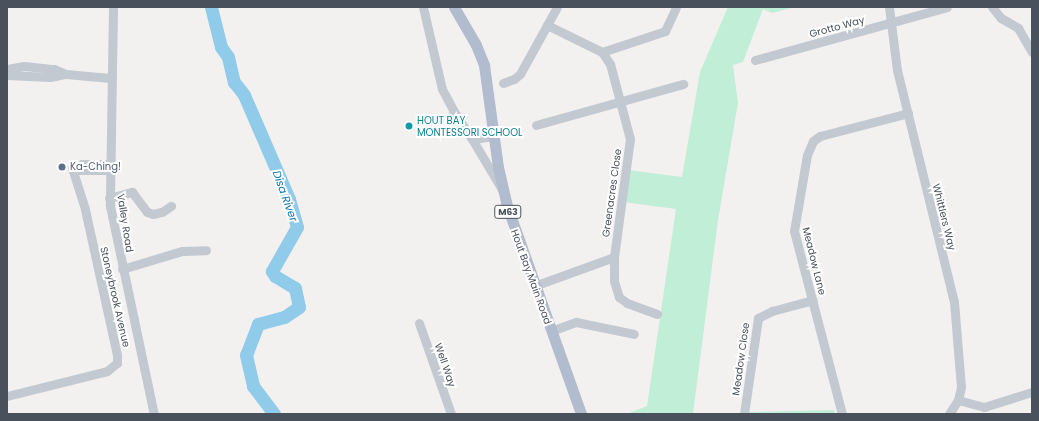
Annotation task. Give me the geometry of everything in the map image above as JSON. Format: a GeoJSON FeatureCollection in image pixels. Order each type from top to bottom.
{"type":"FeatureCollection","features":[{"type":"Feature","properties":{"kind":"main road","name":"Hout Bay Main Road"},"geometry":{"type":"LineString","coordinates":[[454,7],[476,45],[484,65],[503,191],[534,286],[581,414]]}},
{"type":"Feature","properties":{"kind":"street","name":"Valley Road"},"geometry":{"type":"LineString","coordinates":[[113,7],[108,167],[109,198],[122,269],[154,414]]}},
{"type":"Feature","properties":{"kind":"street"},"geometry":{"type":"LineString","coordinates":[[423,7],[442,89],[457,118],[472,139],[503,191]]}},
{"type":"Feature","properties":{"kind":"street"},"geometry":{"type":"LineString","coordinates":[[503,83],[514,79],[520,74],[557,7]]}},
{"type":"Feature","properties":{"kind":"street"},"geometry":{"type":"LineString","coordinates":[[547,25],[602,52],[665,31],[676,7]]}},
{"type":"Feature","properties":{"kind":"street"},"geometry":{"type":"LineString","coordinates":[[889,7],[893,23]]}},
{"type":"Feature","properties":{"kind":"street"},"geometry":{"type":"LineString","coordinates":[[893,23],[894,7]]}},
{"type":"Feature","properties":{"kind":"street","name":"Grotto Way"},"geometry":{"type":"LineString","coordinates":[[755,60],[947,7]]}},
{"type":"Feature","properties":{"kind":"street"},"geometry":{"type":"LineString","coordinates":[[992,7],[1004,21],[1018,28],[1032,52]]}},
{"type":"Feature","properties":{"kind":"street","name":"Whittlers Way"},"geometry":{"type":"LineString","coordinates":[[893,23],[897,70],[954,302],[961,379],[958,400],[949,414]]}},
{"type":"Feature","properties":{"kind":"street","name":"Greenacres Close"},"geometry":{"type":"LineString","coordinates":[[602,52],[610,64],[630,139],[614,257],[614,281],[619,297],[627,303],[658,314]]}},
{"type":"Feature","properties":{"kind":"street"},"geometry":{"type":"LineString","coordinates":[[7,69],[24,66],[54,69],[67,74]]}},
{"type":"Feature","properties":{"kind":"street"},"geometry":{"type":"LineString","coordinates":[[7,75],[50,77],[67,74],[110,78]]}},
{"type":"Feature","properties":{"kind":"street"},"geometry":{"type":"LineString","coordinates":[[536,125],[683,84]]}},
{"type":"Feature","properties":{"kind":"street","name":"Meadow Lane"},"geometry":{"type":"LineString","coordinates":[[842,414],[794,226],[811,145],[820,136],[908,113]]}},
{"type":"Feature","properties":{"kind":"street"},"geometry":{"type":"LineString","coordinates":[[472,139],[494,136]]}},
{"type":"Feature","properties":{"kind":"street","name":"Stoneybrook Avenue"},"geometry":{"type":"LineString","coordinates":[[7,396],[107,371],[117,363],[117,355],[85,209],[74,178],[74,170],[108,167]]}},
{"type":"Feature","properties":{"kind":"street"},"geometry":{"type":"LineString","coordinates":[[109,198],[132,192],[150,214],[162,212],[171,206]]}},
{"type":"Feature","properties":{"kind":"street"},"geometry":{"type":"LineString","coordinates":[[122,269],[182,251],[206,250]]}},
{"type":"Feature","properties":{"kind":"street"},"geometry":{"type":"LineString","coordinates":[[534,286],[614,257]]}},
{"type":"Feature","properties":{"kind":"street","name":"Meadow Close"},"geometry":{"type":"LineString","coordinates":[[744,414],[758,318],[767,312],[813,300]]}},
{"type":"Feature","properties":{"kind":"street"},"geometry":{"type":"LineString","coordinates":[[551,331],[576,322],[634,334]]}},
{"type":"Feature","properties":{"kind":"street","name":"Well Way"},"geometry":{"type":"LineString","coordinates":[[419,323],[451,414]]}},
{"type":"Feature","properties":{"kind":"street"},"geometry":{"type":"LineString","coordinates":[[958,400],[984,407],[1032,392]]}},
{"type":"Feature","properties":{"kind":"green space"},"geometry":{"type":"Polygon","coordinates":[[[728,7],[795,7],[772,13],[763,9],[743,62],[733,65],[738,103],[718,220],[693,414],[627,414],[647,406],[676,209],[623,202],[628,170],[682,177],[700,72],[728,7]]]}},
{"type":"Feature","properties":{"kind":"green space"},"geometry":{"type":"Polygon","coordinates":[[[834,410],[835,414],[748,414],[748,412],[834,410]]]}},
{"type":"Feature","properties":{"kind":"waterway","name":"Disa River"},"geometry":{"type":"LineString","coordinates":[[211,7],[221,47],[228,57],[234,82],[244,95],[289,199],[297,227],[272,271],[275,276],[295,288],[299,307],[284,317],[258,324],[246,355],[253,386],[274,414]]}},
{"type":"Feature","properties":{"kind":"place","name":"HOUT BAY MONTESSORI SCHOOL"},"geometry":{"type":"Point","coordinates":[409,126]}},
{"type":"Feature","properties":{"kind":"place","name":"Ka-Ching!"},"geometry":{"type":"Point","coordinates":[62,167]}}]}
